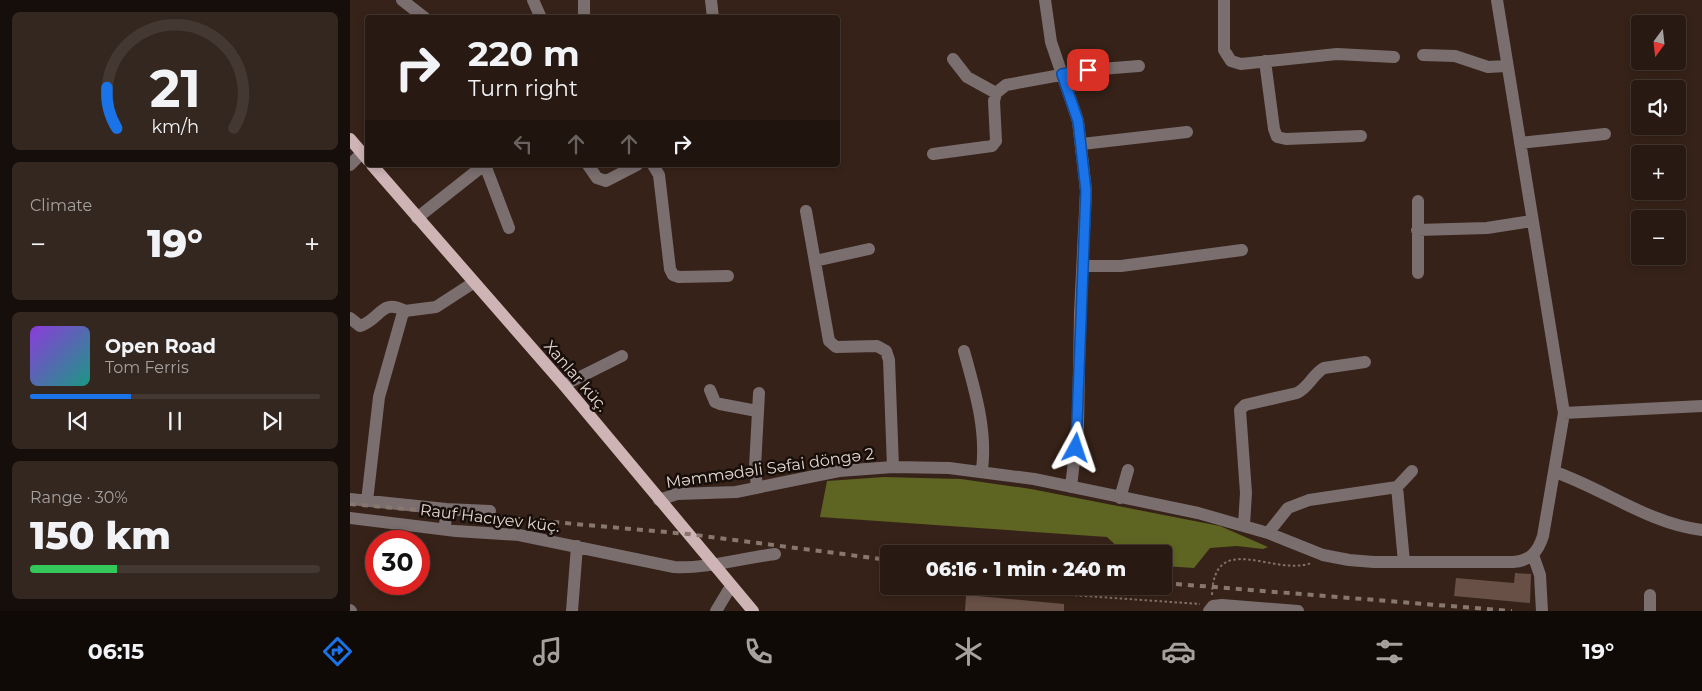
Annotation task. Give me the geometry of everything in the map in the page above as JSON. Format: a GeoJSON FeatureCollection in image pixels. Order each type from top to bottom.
{"type":"FeatureCollection","features":[{"type":"Feature","properties":{"kind":"main road"},"geometry":{"type":"LineString","coordinates":[[350,139],[365,157]]}},
{"type":"Feature","properties":{"kind":"main road","name":"Xanlar küç."},"geometry":{"type":"LineString","coordinates":[[374,167],[473,284],[564,385],[753,611]]}},
{"type":"Feature","properties":{"kind":"street"},"geometry":{"type":"LineString","coordinates":[[402,0],[421,15]]}},
{"type":"Feature","properties":{"kind":"street"},"geometry":{"type":"LineString","coordinates":[[533,0],[540,15]]}},
{"type":"Feature","properties":{"kind":"street"},"geometry":{"type":"LineString","coordinates":[[584,0],[584,15]]}},
{"type":"Feature","properties":{"kind":"street"},"geometry":{"type":"LineString","coordinates":[[711,0],[713,15]]}},
{"type":"Feature","properties":{"kind":"street"},"geometry":{"type":"LineString","coordinates":[[1045,0],[1052,42],[1072,103],[1082,144],[1086,191],[1078,426],[1071,487]]}},
{"type":"Feature","properties":{"kind":"street"},"geometry":{"type":"LineString","coordinates":[[1224,0],[1224,50],[1231,61],[1241,64],[1337,54],[1394,57]]}},
{"type":"Feature","properties":{"kind":"street"},"geometry":{"type":"LineString","coordinates":[[1497,0],[1506,66],[1564,413],[1543,536],[1539,547],[1533,555],[1540,575],[1542,611]]}},
{"type":"Feature","properties":{"kind":"street"},"geometry":{"type":"LineString","coordinates":[[1423,56],[1455,56],[1488,67],[1506,66]]}},
{"type":"Feature","properties":{"kind":"street"},"geometry":{"type":"LineString","coordinates":[[953,59],[967,77],[996,93]]}},
{"type":"Feature","properties":{"kind":"street"},"geometry":{"type":"LineString","coordinates":[[1265,61],[1274,129],[1277,137],[1286,139],[1361,136]]}},
{"type":"Feature","properties":{"kind":"street"},"geometry":{"type":"LineString","coordinates":[[933,154],[992,146],[996,141],[994,100],[996,93],[1006,85],[1062,74],[1140,66]]}},
{"type":"Feature","properties":{"kind":"street"},"geometry":{"type":"LineString","coordinates":[[1082,144],[1187,132]]}},
{"type":"Feature","properties":{"kind":"street"},"geometry":{"type":"LineString","coordinates":[[1520,143],[1605,134]]}},
{"type":"Feature","properties":{"kind":"street"},"geometry":{"type":"LineString","coordinates":[[350,165],[365,157]]}},
{"type":"Feature","properties":{"kind":"street"},"geometry":{"type":"LineString","coordinates":[[417,218],[481,167]]}},
{"type":"Feature","properties":{"kind":"street"},"geometry":{"type":"LineString","coordinates":[[485,167],[509,228]]}},
{"type":"Feature","properties":{"kind":"street"},"geometry":{"type":"LineString","coordinates":[[589,167],[597,178],[606,180],[633,167]]}},
{"type":"Feature","properties":{"kind":"street"},"geometry":{"type":"LineString","coordinates":[[654,167],[659,175],[670,269],[673,275],[679,277],[728,276]]}},
{"type":"Feature","properties":{"kind":"street"},"geometry":{"type":"LineString","coordinates":[[1418,201],[1418,274]]}},
{"type":"Feature","properties":{"kind":"street"},"geometry":{"type":"LineString","coordinates":[[806,211],[829,341],[836,347],[877,346],[886,351],[889,360],[893,467]]}},
{"type":"Feature","properties":{"kind":"street"},"geometry":{"type":"LineString","coordinates":[[1417,230],[1487,228],[1532,221]]}},
{"type":"Feature","properties":{"kind":"street"},"geometry":{"type":"LineString","coordinates":[[815,261],[869,249]]}},
{"type":"Feature","properties":{"kind":"street"},"geometry":{"type":"LineString","coordinates":[[1083,266],[1121,266],[1242,250]]}},
{"type":"Feature","properties":{"kind":"street"},"geometry":{"type":"LineString","coordinates":[[350,318],[360,326],[389,306],[395,306],[405,311],[436,307],[473,284]]}},
{"type":"Feature","properties":{"kind":"street"},"geometry":{"type":"LineString","coordinates":[[367,501],[379,397],[405,311]]}},
{"type":"Feature","properties":{"kind":"street"},"geometry":{"type":"LineString","coordinates":[[964,351],[982,422],[984,440],[982,470]]}},
{"type":"Feature","properties":{"kind":"street"},"geometry":{"type":"LineString","coordinates":[[564,385],[622,356]]}},
{"type":"Feature","properties":{"kind":"street"},"geometry":{"type":"LineString","coordinates":[[1244,525],[1246,493],[1240,410],[1245,405],[1304,390],[1318,371],[1324,368],[1365,362]]}},
{"type":"Feature","properties":{"kind":"street"},"geometry":{"type":"LineString","coordinates":[[710,390],[715,402],[757,411]]}},
{"type":"Feature","properties":{"kind":"street"},"geometry":{"type":"LineString","coordinates":[[757,488],[755,468],[759,394]]}},
{"type":"Feature","properties":{"kind":"street"},"geometry":{"type":"LineString","coordinates":[[1564,413],[1702,406]]}},
{"type":"Feature","properties":{"kind":"street","name":"Məmmədəli Səfai döngə 2"},"geometry":{"type":"LineString","coordinates":[[659,500],[677,494],[736,492],[839,472],[893,467],[982,470],[1198,513],[1244,525],[1324,554],[1374,562],[1521,562],[1533,555]]}},
{"type":"Feature","properties":{"kind":"street"},"geometry":{"type":"LineString","coordinates":[[1120,498],[1128,470]]}},
{"type":"Feature","properties":{"kind":"street"},"geometry":{"type":"LineString","coordinates":[[1268,533],[1288,508],[1309,500],[1397,487],[1412,471]]}},
{"type":"Feature","properties":{"kind":"street"},"geometry":{"type":"LineString","coordinates":[[1555,472],[1594,487],[1662,520],[1686,528],[1702,530]]}},
{"type":"Feature","properties":{"kind":"street"},"geometry":{"type":"LineString","coordinates":[[1397,487],[1404,562]]}},
{"type":"Feature","properties":{"kind":"street"},"geometry":{"type":"LineString","coordinates":[[350,499],[446,509],[490,511]]}},
{"type":"Feature","properties":{"kind":"street"},"geometry":{"type":"LineString","coordinates":[[445,529],[446,509]]}},
{"type":"Feature","properties":{"kind":"street","name":"Rauf Hacıyev küç."},"geometry":{"type":"LineString","coordinates":[[350,518],[519,535],[674,567],[700,567],[712,563],[775,554]]}},
{"type":"Feature","properties":{"kind":"street"},"geometry":{"type":"LineString","coordinates":[[572,611],[577,546]]}},
{"type":"Feature","properties":{"kind":"street"},"geometry":{"type":"LineString","coordinates":[[716,611],[732,586]]}},
{"type":"Feature","properties":{"kind":"street"},"geometry":{"type":"LineString","coordinates":[[1650,595],[1650,611]]}},
{"type":"Feature","properties":{"kind":"street"},"geometry":{"type":"LineString","coordinates":[[1211,609],[1235,605],[1298,611]]}},
{"type":"Feature","properties":{"kind":"path"},"geometry":{"type":"LineString","coordinates":[[1050,595],[1211,609],[1215,573],[1220,564],[1226,561],[1236,559],[1300,566],[1310,564],[1324,554]]}},
{"type":"Feature","properties":{"kind":"green space"},"geometry":{"type":"Polygon","coordinates":[[[884,477],[961,479],[1031,489],[1220,526],[1268,547],[1263,549],[1237,546],[1210,548],[1194,568],[1172,567],[1172,545],[1115,545],[1107,537],[820,517],[827,481],[884,477]]]}},
{"type":"Feature","properties":{"kind":"building"},"geometry":{"type":"Polygon","coordinates":[[[1515,573],[1531,574],[1530,603],[1454,596],[1456,578],[1514,583],[1515,573]]]}},
{"type":"Feature","properties":{"kind":"building"},"geometry":{"type":"Polygon","coordinates":[[[966,595],[1064,604],[1064,611],[965,611],[966,595]]]}},
{"type":"Feature","properties":{"kind":"railway"},"geometry":{"type":"LineString","coordinates":[[350,504],[688,534],[880,559]]}},
{"type":"Feature","properties":{"kind":"railway"},"geometry":{"type":"LineString","coordinates":[[1172,584],[1512,611]]}},
{"type":"Feature","properties":{"kind":"route"},"geometry":{"type":"LineString","coordinates":[[1076,448],[1086,191],[1085,167],[1078,121],[1062,74],[1088,70]]}}]}
